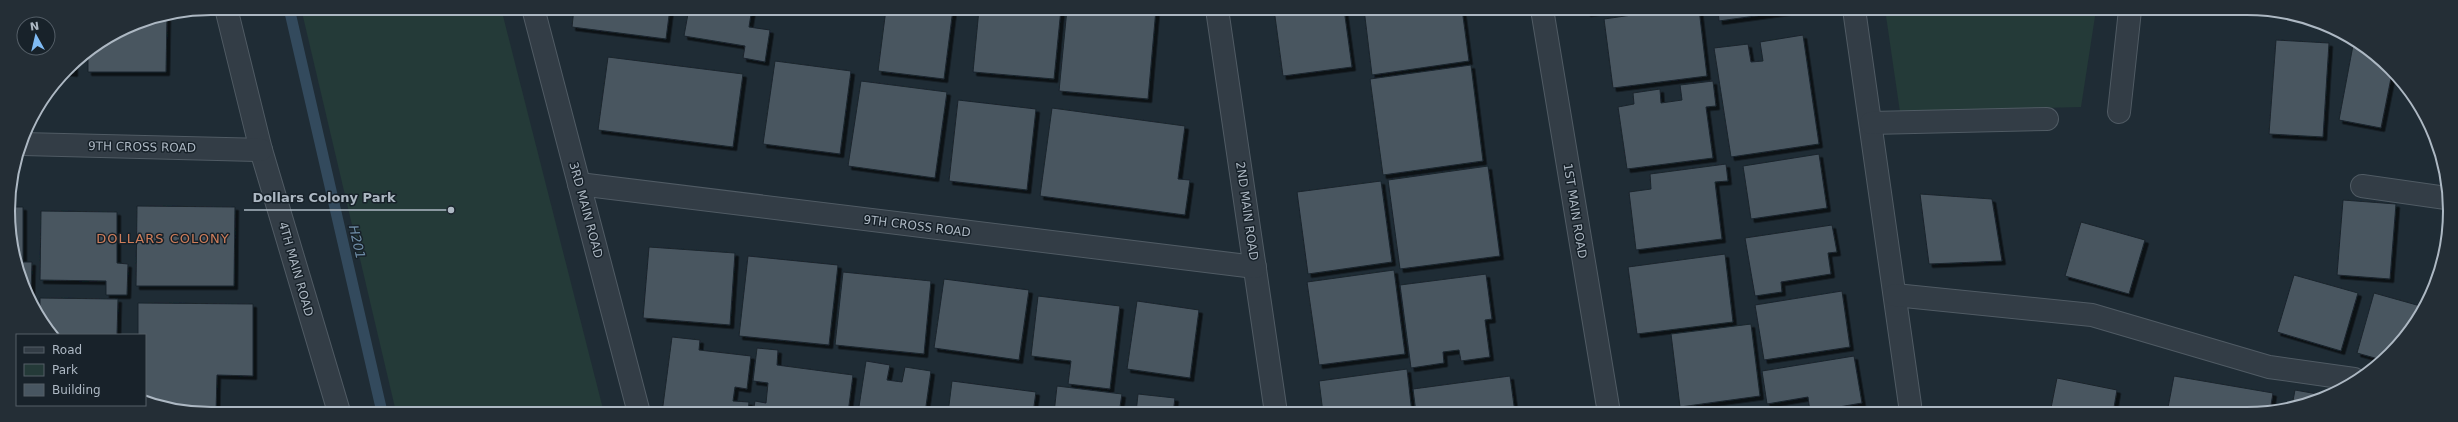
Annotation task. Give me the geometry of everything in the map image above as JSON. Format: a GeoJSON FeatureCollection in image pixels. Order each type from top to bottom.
{"type":"FeatureCollection","features":[{"type":"Feature","properties":{"kind":"street","name":"4TH MAIN ROAD"},"geometry":{"type":"LineString","coordinates":[[228,15],[261,150],[338,407]]}},
{"type":"Feature","properties":{"kind":"street","name":"3RD MAIN ROAD"},"geometry":{"type":"LineString","coordinates":[[535,15],[637,407]]}},
{"type":"Feature","properties":{"kind":"street","name":"2ND MAIN ROAD"},"geometry":{"type":"LineString","coordinates":[[1218,15],[1275,407]]}},
{"type":"Feature","properties":{"kind":"street","name":"1ST MAIN ROAD"},"geometry":{"type":"LineString","coordinates":[[1543,15],[1608,407]]}},
{"type":"Feature","properties":{"kind":"street"},"geometry":{"type":"LineString","coordinates":[[1855,15],[1910,405]]}},
{"type":"Feature","properties":{"kind":"street"},"geometry":{"type":"LineString","coordinates":[[2119,112],[2129,15]]}},
{"type":"Feature","properties":{"kind":"street"},"geometry":{"type":"LineString","coordinates":[[1871,123],[2047,119]]}},
{"type":"Feature","properties":{"kind":"street","name":"9TH CROSS ROAD"},"geometry":{"type":"LineString","coordinates":[[27,144],[261,150]]}},
{"type":"Feature","properties":{"kind":"street","name":"9TH CROSS ROAD"},"geometry":{"type":"LineString","coordinates":[[579,184],[1255,268]]}},
{"type":"Feature","properties":{"kind":"street"},"geometry":{"type":"LineString","coordinates":[[2362,186],[2443,198]]}},
{"type":"Feature","properties":{"kind":"street"},"geometry":{"type":"LineString","coordinates":[[1895,295],[2092,315],[2269,367],[2349,378]]}},
{"type":"Feature","properties":{"kind":"green space"},"geometry":{"type":"Polygon","coordinates":[[[303,15],[503,15],[602,407],[395,407],[303,15]]]}},
{"type":"Feature","properties":{"kind":"green space"},"geometry":{"type":"Polygon","coordinates":[[[1886,15],[2095,15],[2081,107],[1900,112],[1886,15]]]}},
{"type":"Feature","properties":{"kind":"building"},"geometry":{"type":"Polygon","coordinates":[[[573,15],[669,15],[666,39],[572,27],[573,15]]]}},
{"type":"Feature","properties":{"kind":"building"},"geometry":{"type":"Polygon","coordinates":[[[688,15],[751,15],[749,27],[770,30],[765,62],[743,58],[745,46],[684,36],[688,15]]]}},
{"type":"Feature","properties":{"kind":"building"},"geometry":{"type":"Polygon","coordinates":[[[885,15],[952,15],[944,79],[878,71],[885,15]]]}},
{"type":"Feature","properties":{"kind":"building"},"geometry":{"type":"Polygon","coordinates":[[[978,15],[1060,15],[1054,79],[973,72],[978,15]]]}},
{"type":"Feature","properties":{"kind":"building"},"geometry":{"type":"Polygon","coordinates":[[[1066,15],[1155,15],[1148,99],[1059,91],[1066,15]]]}},
{"type":"Feature","properties":{"kind":"building"},"geometry":{"type":"Polygon","coordinates":[[[1275,15],[1345,15],[1352,67],[1283,76],[1275,15]]]}},
{"type":"Feature","properties":{"kind":"building"},"geometry":{"type":"Polygon","coordinates":[[[1365,15],[1463,15],[1469,61],[1372,75],[1365,15]]]}},
{"type":"Feature","properties":{"kind":"building"},"geometry":{"type":"Polygon","coordinates":[[[1632,15],[1700,15],[1707,76],[1613,88],[1604,19],[1632,15]]]}},
{"type":"Feature","properties":{"kind":"building"},"geometry":{"type":"Polygon","coordinates":[[[1718,15],[1762,15],[1719,21],[1718,15]]]}},
{"type":"Feature","properties":{"kind":"building"},"geometry":{"type":"Polygon","coordinates":[[[167,20],[166,72],[88,72],[88,59],[102,48],[124,35],[148,25],[167,20]]]}},
{"type":"Feature","properties":{"kind":"building"},"geometry":{"type":"Polygon","coordinates":[[[1803,35],[1819,144],[1731,157],[1714,48],[1748,44],[1751,62],[1763,61],[1760,42],[1803,35]]]}},
{"type":"Feature","properties":{"kind":"building"},"geometry":{"type":"Polygon","coordinates":[[[2276,40],[2329,43],[2323,137],[2269,134],[2276,40]]]}},
{"type":"Feature","properties":{"kind":"building"},"geometry":{"type":"Polygon","coordinates":[[[2353,46],[2386,72],[2391,78],[2381,128],[2339,120],[2353,46]]]}},
{"type":"Feature","properties":{"kind":"building"},"geometry":{"type":"Polygon","coordinates":[[[608,57],[743,74],[733,147],[598,130],[608,57]]]}},
{"type":"Feature","properties":{"kind":"building"},"geometry":{"type":"Polygon","coordinates":[[[775,61],[851,71],[840,154],[763,144],[775,61]]]}},
{"type":"Feature","properties":{"kind":"building"},"geometry":{"type":"Polygon","coordinates":[[[1471,65],[1483,161],[1383,175],[1370,79],[1471,65]]]}},
{"type":"Feature","properties":{"kind":"building"},"geometry":{"type":"Polygon","coordinates":[[[861,81],[947,92],[935,178],[848,166],[861,81]]]}},
{"type":"Feature","properties":{"kind":"building"},"geometry":{"type":"Polygon","coordinates":[[[1713,81],[1716,106],[1706,107],[1713,158],[1627,169],[1618,107],[1634,104],[1633,93],[1660,89],[1661,103],[1682,100],[1680,85],[1713,81]]]}},
{"type":"Feature","properties":{"kind":"building"},"geometry":{"type":"Polygon","coordinates":[[[958,100],[1036,109],[1027,190],[949,181],[958,100]]]}},
{"type":"Feature","properties":{"kind":"building"},"geometry":{"type":"Polygon","coordinates":[[[1052,108],[1185,126],[1178,179],[1190,180],[1185,215],[1040,196],[1052,108]]]}},
{"type":"Feature","properties":{"kind":"building"},"geometry":{"type":"Polygon","coordinates":[[[1819,154],[1827,208],[1751,219],[1743,166],[1819,154]]]}},
{"type":"Feature","properties":{"kind":"building"},"geometry":{"type":"Polygon","coordinates":[[[1726,164],[1728,181],[1715,182],[1722,239],[1636,250],[1629,192],[1651,189],[1650,174],[1726,164]]]}},
{"type":"Feature","properties":{"kind":"building"},"geometry":{"type":"Polygon","coordinates":[[[1488,166],[1500,256],[1400,269],[1388,180],[1488,166]]]}},
{"type":"Feature","properties":{"kind":"building"},"geometry":{"type":"Polygon","coordinates":[[[1381,181],[1392,262],[1308,274],[1297,192],[1381,181]]]}},
{"type":"Feature","properties":{"kind":"building"},"geometry":{"type":"Polygon","coordinates":[[[1920,194],[1992,199],[2002,261],[1929,264],[1920,194]]]}},
{"type":"Feature","properties":{"kind":"building"},"geometry":{"type":"Polygon","coordinates":[[[2343,200],[2396,204],[2390,279],[2337,275],[2343,200]]]}},
{"type":"Feature","properties":{"kind":"building"},"geometry":{"type":"Polygon","coordinates":[[[137,206],[235,207],[234,286],[136,286],[137,206]]]}},
{"type":"Feature","properties":{"kind":"building"},"geometry":{"type":"Polygon","coordinates":[[[15,207],[23,207],[23,262],[32,262],[31,289],[25,274],[19,249],[15,224],[15,207]]]}},
{"type":"Feature","properties":{"kind":"building"},"geometry":{"type":"Polygon","coordinates":[[[41,211],[117,212],[117,263],[128,264],[127,295],[106,295],[106,281],[40,280],[41,211]]]}},
{"type":"Feature","properties":{"kind":"building"},"geometry":{"type":"Polygon","coordinates":[[[2081,222],[2145,240],[2129,294],[2065,276],[2081,222]]]}},
{"type":"Feature","properties":{"kind":"building"},"geometry":{"type":"Polygon","coordinates":[[[1832,225],[1837,252],[1828,253],[1831,274],[1781,282],[1782,292],[1755,296],[1745,238],[1832,225]]]}},
{"type":"Feature","properties":{"kind":"building"},"geometry":{"type":"Polygon","coordinates":[[[649,247],[735,253],[730,325],[643,318],[649,247]]]}},
{"type":"Feature","properties":{"kind":"building"},"geometry":{"type":"Polygon","coordinates":[[[1725,254],[1733,322],[1637,334],[1628,267],[1725,254]]]}},
{"type":"Feature","properties":{"kind":"building"},"geometry":{"type":"Polygon","coordinates":[[[748,256],[838,265],[829,345],[739,336],[748,256]]]}},
{"type":"Feature","properties":{"kind":"building"},"geometry":{"type":"Polygon","coordinates":[[[1394,270],[1405,354],[1319,365],[1307,282],[1394,270]]]}},
{"type":"Feature","properties":{"kind":"building"},"geometry":{"type":"Polygon","coordinates":[[[843,272],[931,281],[924,354],[835,345],[843,272]]]}},
{"type":"Feature","properties":{"kind":"building"},"geometry":{"type":"Polygon","coordinates":[[[1486,274],[1492,319],[1485,320],[1490,357],[1461,361],[1459,350],[1443,352],[1444,363],[1411,368],[1400,285],[1486,274]]]}},
{"type":"Feature","properties":{"kind":"building"},"geometry":{"type":"Polygon","coordinates":[[[2294,275],[2358,293],[2341,351],[2277,332],[2294,275]]]}},
{"type":"Feature","properties":{"kind":"building"},"geometry":{"type":"Polygon","coordinates":[[[944,279],[1029,290],[1019,360],[934,348],[944,279]]]}},
{"type":"Feature","properties":{"kind":"building"},"geometry":{"type":"Polygon","coordinates":[[[1842,291],[1850,347],[1764,360],[1755,305],[1842,291]]]}},
{"type":"Feature","properties":{"kind":"building"},"geometry":{"type":"Polygon","coordinates":[[[2374,293],[2419,306],[2410,320],[2386,350],[2376,358],[2357,353],[2374,293]]]}},
{"type":"Feature","properties":{"kind":"building"},"geometry":{"type":"Polygon","coordinates":[[[1038,296],[1120,306],[1110,389],[1068,384],[1071,361],[1031,356],[1038,296]]]}},
{"type":"Feature","properties":{"kind":"building"},"geometry":{"type":"Polygon","coordinates":[[[40,298],[118,299],[117,334],[59,334],[40,307],[40,298]]]}},
{"type":"Feature","properties":{"kind":"building"},"geometry":{"type":"Polygon","coordinates":[[[1137,301],[1199,310],[1190,378],[1127,369],[1137,301]]]}},
{"type":"Feature","properties":{"kind":"building"},"geometry":{"type":"Polygon","coordinates":[[[138,303],[253,304],[253,376],[217,375],[216,407],[198,407],[148,397],[146,396],[146,334],[138,334],[138,303]]]}},
{"type":"Feature","properties":{"kind":"building"},"geometry":{"type":"Polygon","coordinates":[[[1751,324],[1760,396],[1680,407],[1671,334],[1751,324]]]}},
{"type":"Feature","properties":{"kind":"building"},"geometry":{"type":"Polygon","coordinates":[[[672,337],[700,340],[699,350],[751,356],[747,389],[735,387],[733,401],[749,402],[749,407],[663,407],[672,337]]]}},
{"type":"Feature","properties":{"kind":"building"},"geometry":{"type":"Polygon","coordinates":[[[757,348],[778,350],[777,365],[853,375],[849,407],[754,407],[755,401],[766,403],[768,383],[753,381],[757,348]]]}},
{"type":"Feature","properties":{"kind":"building"},"geometry":{"type":"Polygon","coordinates":[[[1854,356],[1862,403],[1839,407],[1809,407],[1808,397],[1767,404],[1762,371],[1854,356]]]}},
{"type":"Feature","properties":{"kind":"building"},"geometry":{"type":"Polygon","coordinates":[[[866,361],[890,365],[887,380],[902,382],[905,367],[931,371],[926,407],[859,407],[866,361]]]}},
{"type":"Feature","properties":{"kind":"building"},"geometry":{"type":"Polygon","coordinates":[[[1407,369],[1411,407],[1322,407],[1319,381],[1407,369]]]}},
{"type":"Feature","properties":{"kind":"building"},"geometry":{"type":"Polygon","coordinates":[[[1510,376],[1514,407],[1415,407],[1413,389],[1510,376]]]}},
{"type":"Feature","properties":{"kind":"building"},"geometry":{"type":"Polygon","coordinates":[[[2174,376],[2273,393],[2271,405],[2260,407],[2168,407],[2174,376]]]}},
{"type":"Feature","properties":{"kind":"building"},"geometry":{"type":"Polygon","coordinates":[[[2057,378],[2117,390],[2114,407],[2051,407],[2057,378]]]}},
{"type":"Feature","properties":{"kind":"building"},"geometry":{"type":"Polygon","coordinates":[[[952,381],[1036,392],[1034,407],[949,407],[952,381]]]}},
{"type":"Feature","properties":{"kind":"building"},"geometry":{"type":"Polygon","coordinates":[[[1057,386],[1122,394],[1120,407],[1055,407],[1057,386]]]}},
{"type":"Feature","properties":{"kind":"building"},"geometry":{"type":"Polygon","coordinates":[[[2295,390],[2317,394],[2310,397],[2293,401],[2295,390]]]}},
{"type":"Feature","properties":{"kind":"building"},"geometry":{"type":"Polygon","coordinates":[[[1138,394],[1175,398],[1174,407],[1137,407],[1138,394]]]}},
{"type":"Feature","properties":{"kind":"waterway","name":"H201"},"geometry":{"type":"LineString","coordinates":[[291,15],[381,407]]}},
{"type":"Feature","properties":{"kind":"place","name":"Dollars Colony Park"},"geometry":{"type":"Point","coordinates":[451,210]}},
{"type":"Feature","properties":{"kind":"district","name":"DOLLARS COLONY"},"geometry":{"type":"Point","coordinates":[163,238]}}]}
